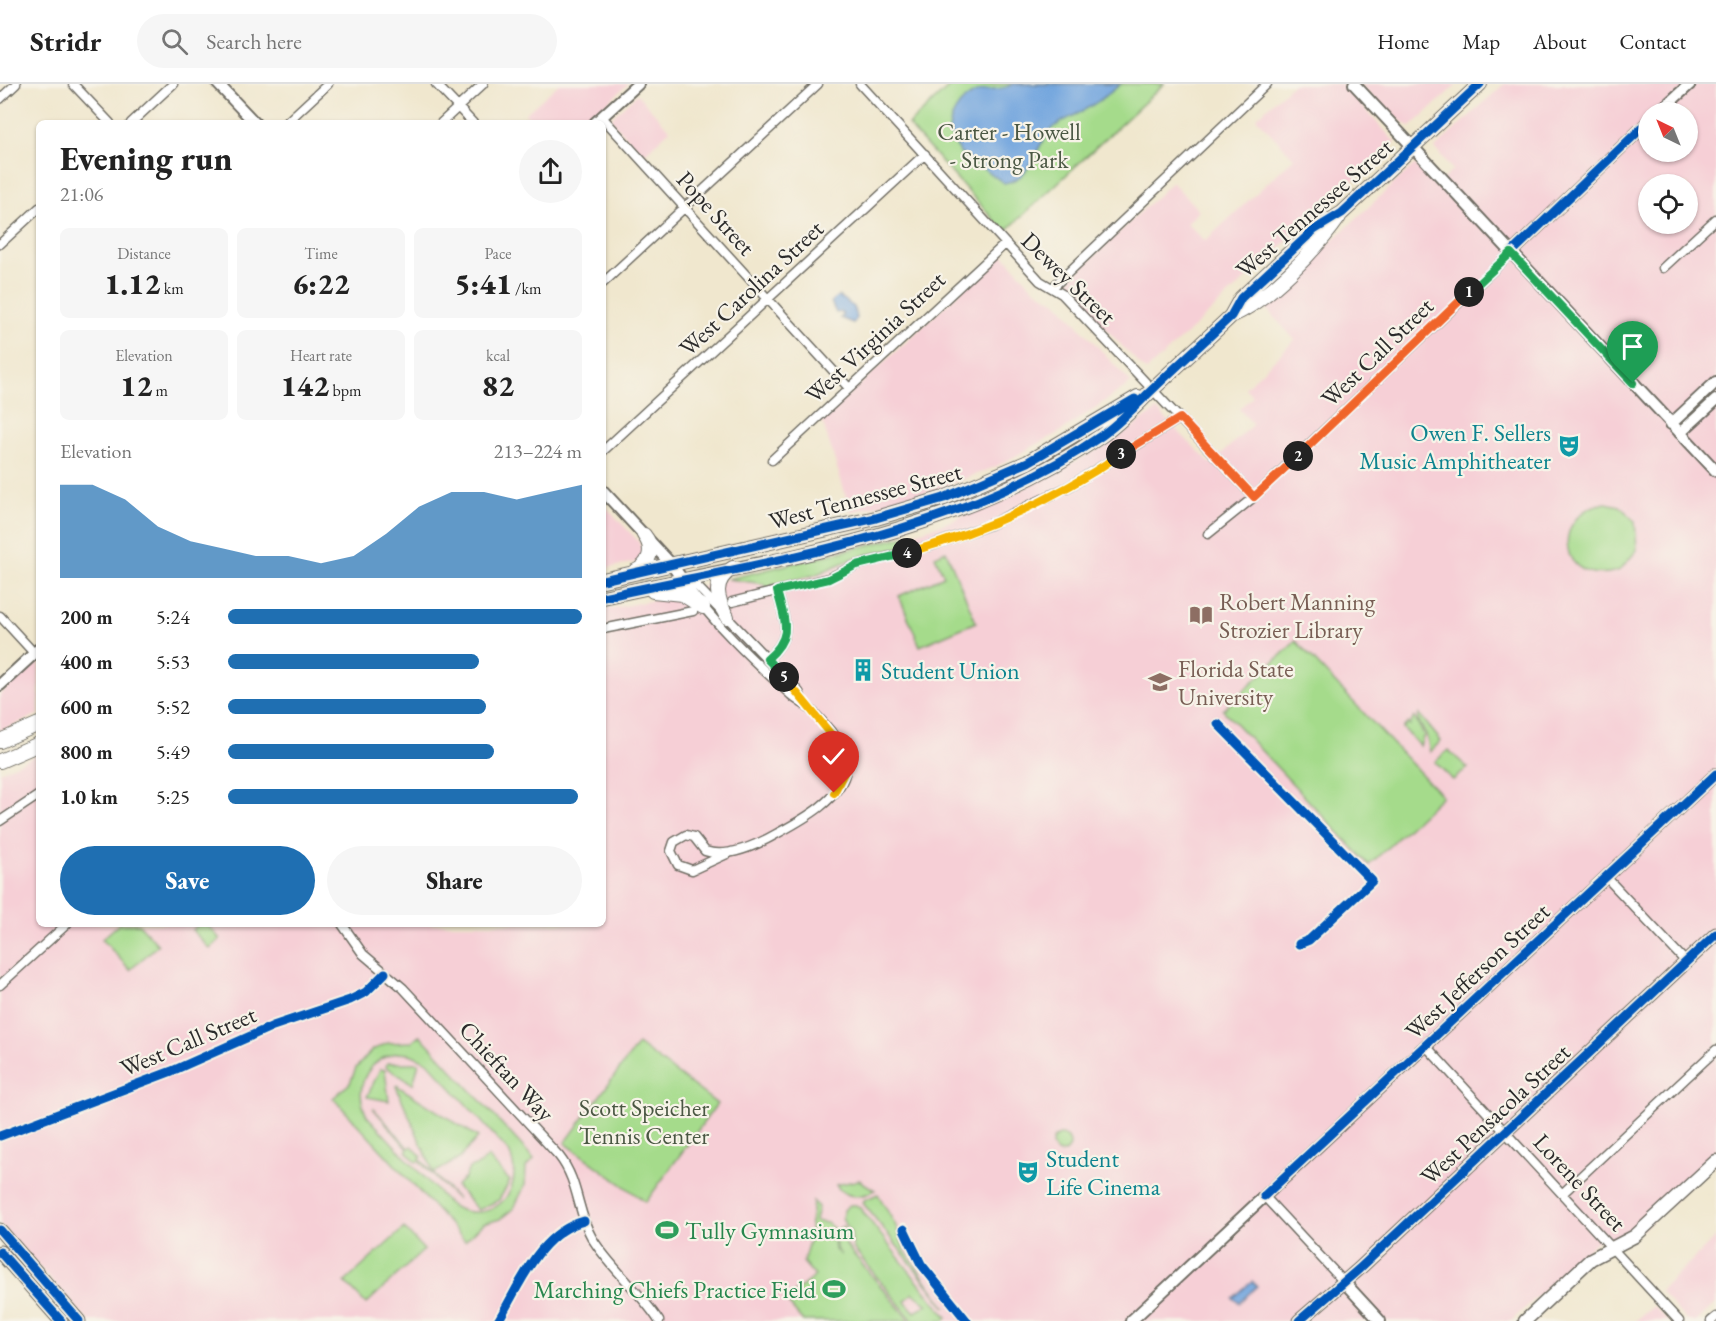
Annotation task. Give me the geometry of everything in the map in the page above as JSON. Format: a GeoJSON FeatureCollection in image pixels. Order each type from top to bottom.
{"type":"FeatureCollection","features":[{"type":"Feature","properties":{"kind":"main road","name":"West Tennessee Street"},"geometry":{"type":"LineString","coordinates":[[606,596],[734,568],[904,526],[999,491],[1089,444],[1112,428],[1231,316],[1241,298],[1314,230],[1342,213],[1480,84]]}},
{"type":"Feature","properties":{"kind":"main road","name":"West Tennessee Street"},"geometry":{"type":"LineString","coordinates":[[606,579],[896,513],[958,493],[1028,462],[1153,389]]}},
{"type":"Feature","properties":{"kind":"main road"},"geometry":{"type":"LineString","coordinates":[[632,574],[645,566],[649,558],[649,547],[644,535]]}},
{"type":"Feature","properties":{"kind":"main road"},"geometry":{"type":"LineString","coordinates":[[727,617],[718,597],[717,587],[724,575],[734,568]]}},
{"type":"Feature","properties":{"kind":"main road"},"geometry":{"type":"LineString","coordinates":[[630,591],[677,593],[698,609]]}},
{"type":"Feature","properties":{"kind":"main road"},"geometry":{"type":"LineString","coordinates":[[0,741],[36,725]]}},
{"type":"Feature","properties":{"kind":"main road"},"geometry":{"type":"LineString","coordinates":[[0,761],[36,745]]}},
{"type":"Feature","properties":{"kind":"main road","name":"West Pensacola Street"},"geometry":{"type":"LineString","coordinates":[[1299,1321],[1344,1282],[1716,934]]}},
{"type":"Feature","properties":{"kind":"main road"},"geometry":{"type":"LineString","coordinates":[[1525,1321],[1588,1262],[1635,1236],[1714,1167]]}},
{"type":"Feature","properties":{"kind":"main road"},"geometry":{"type":"LineString","coordinates":[[0,1230],[79,1321]]}},
{"type":"Feature","properties":{"kind":"main road"},"geometry":{"type":"LineString","coordinates":[[0,1252],[61,1321]]}},
{"type":"Feature","properties":{"kind":"street"},"geometry":{"type":"LineString","coordinates":[[0,99],[16,84]]}},
{"type":"Feature","properties":{"kind":"street"},"geometry":{"type":"LineString","coordinates":[[73,84],[107,120]]}},
{"type":"Feature","properties":{"kind":"street"},"geometry":{"type":"LineString","coordinates":[[134,120],[173,84]]}},
{"type":"Feature","properties":{"kind":"street"},"geometry":{"type":"LineString","coordinates":[[218,84],[252,120]]}},
{"type":"Feature","properties":{"kind":"street"},"geometry":{"type":"LineString","coordinates":[[289,120],[328,84]]}},
{"type":"Feature","properties":{"kind":"street"},"geometry":{"type":"LineString","coordinates":[[436,84],[470,120]]}},
{"type":"Feature","properties":{"kind":"street"},"geometry":{"type":"LineString","coordinates":[[444,120],[483,84]]}},
{"type":"Feature","properties":{"kind":"street"},"geometry":{"type":"LineString","coordinates":[[599,120],[638,84]]}},
{"type":"Feature","properties":{"kind":"street"},"geometry":{"type":"LineString","coordinates":[[606,280],[818,84]]}},
{"type":"Feature","properties":{"kind":"street","name":"Dewey Street"},"geometry":{"type":"LineString","coordinates":[[860,84],[1040,281],[1066,298],[1254,497]]}},
{"type":"Feature","properties":{"kind":"street"},"geometry":{"type":"LineString","coordinates":[[1052,288],[1267,84]]}},
{"type":"Feature","properties":{"kind":"street"},"geometry":{"type":"LineString","coordinates":[[1354,84],[1716,471]]}},
{"type":"Feature","properties":{"kind":"street"},"geometry":{"type":"LineString","coordinates":[[1670,102],[1690,84]]}},
{"type":"Feature","properties":{"kind":"street","name":"Pope Street"},"geometry":{"type":"LineString","coordinates":[[606,127],[684,207],[849,388]]}},
{"type":"Feature","properties":{"kind":"street","name":"West Call Street"},"geometry":{"type":"LineString","coordinates":[[1208,534],[1254,497],[1638,132]]}},
{"type":"Feature","properties":{"kind":"street","name":"West Carolina Street"},"geometry":{"type":"LineString","coordinates":[[606,448],[925,153]]}},
{"type":"Feature","properties":{"kind":"street"},"geometry":{"type":"LineString","coordinates":[[0,244],[36,211]]}},
{"type":"Feature","properties":{"kind":"street"},"geometry":{"type":"LineString","coordinates":[[1663,268],[1716,219]]}},
{"type":"Feature","properties":{"kind":"street","name":"West Virginia Street"},"geometry":{"type":"LineString","coordinates":[[772,459],[1005,244]]}},
{"type":"Feature","properties":{"kind":"street"},"geometry":{"type":"LineString","coordinates":[[1671,424],[1716,382]]}},
{"type":"Feature","properties":{"kind":"street"},"geometry":{"type":"LineString","coordinates":[[1680,433],[1715,401],[1705,392]]}},
{"type":"Feature","properties":{"kind":"street"},"geometry":{"type":"LineString","coordinates":[[732,602],[829,579],[857,565],[948,541],[1007,518],[1070,486],[1180,418]]}},
{"type":"Feature","properties":{"kind":"street"},"geometry":{"type":"LineString","coordinates":[[606,494],[672,565],[727,617],[799,692],[802,703]]}},
{"type":"Feature","properties":{"kind":"street"},"geometry":{"type":"LineString","coordinates":[[686,579],[698,609],[791,696],[802,703],[842,746],[846,768],[841,783],[828,798],[793,824],[766,839],[692,870],[678,865],[671,851],[675,841],[688,835],[694,837],[707,852],[731,852]]}},
{"type":"Feature","properties":{"kind":"street"},"geometry":{"type":"LineString","coordinates":[[767,659],[780,647],[786,636],[777,591]]}},
{"type":"Feature","properties":{"kind":"street"},"geometry":{"type":"LineString","coordinates":[[606,628],[698,609]]}},
{"type":"Feature","properties":{"kind":"street"},"geometry":{"type":"LineString","coordinates":[[0,616],[36,650]]}},
{"type":"Feature","properties":{"kind":"street"},"geometry":{"type":"LineString","coordinates":[[0,685],[36,652]]}},
{"type":"Feature","properties":{"kind":"street","name":"West Jefferson Street"},"geometry":{"type":"LineString","coordinates":[[1131,1321],[1716,774]]}},
{"type":"Feature","properties":{"kind":"street"},"geometry":{"type":"LineString","coordinates":[[0,821],[36,797]]}},
{"type":"Feature","properties":{"kind":"street"},"geometry":{"type":"LineString","coordinates":[[1606,876],[1686,962]]}},
{"type":"Feature","properties":{"kind":"street"},"geometry":{"type":"LineString","coordinates":[[0,985],[65,927]]}},
{"type":"Feature","properties":{"kind":"street","name":"Chieftan Way"},"geometry":{"type":"LineString","coordinates":[[344,927],[357,947],[403,988],[564,1162],[574,1181],[584,1221],[597,1245],[659,1321]]}},
{"type":"Feature","properties":{"kind":"street","name":"West Call Street"},"geometry":{"type":"LineString","coordinates":[[0,1136],[172,1071],[273,1026],[350,1000],[366,992],[385,973]]}},
{"type":"Feature","properties":{"kind":"street","name":"Lorene Street"},"geometry":{"type":"LineString","coordinates":[[1425,1045],[1679,1321]]}},
{"type":"Feature","properties":{"kind":"street"},"geometry":{"type":"LineString","coordinates":[[1563,1193],[1716,1050]]}},
{"type":"Feature","properties":{"kind":"street"},"geometry":{"type":"LineString","coordinates":[[1264,1196],[1380,1321]]}},
{"type":"Feature","properties":{"kind":"street"},"geometry":{"type":"LineString","coordinates":[[498,1321],[543,1246],[566,1227],[584,1221]]}},
{"type":"Feature","properties":{"kind":"street"},"geometry":{"type":"LineString","coordinates":[[1711,1321],[1716,1317]]}},
{"type":"Feature","properties":{"kind":"shaded area"},"geometry":{"type":"Polygon","coordinates":[[[559,84],[628,84],[589,120],[531,120],[525,114],[559,84]]]}},
{"type":"Feature","properties":{"kind":"shaded area"},"geometry":{"type":"Polygon","coordinates":[[[1293,84],[1342,84],[1395,142],[1146,371],[1064,285],[1172,182],[1199,211],[1187,223],[1205,241],[1294,158],[1256,118],[1293,84]]]}},
{"type":"Feature","properties":{"kind":"shaded area"},"geometry":{"type":"Polygon","coordinates":[[[1360,84],[1457,84],[1411,127],[1385,111],[1360,84]]]}},
{"type":"Feature","properties":{"kind":"shaded area","name":"Florida State University"},"geometry":{"type":"Polygon","coordinates":[[[1504,84],[1716,84],[1716,1161],[1643,1229],[1618,1240],[1599,1239],[1511,1321],[89,1321],[0,1224],[0,772],[36,755],[36,927],[606,927],[606,609],[666,598],[728,579],[897,539],[946,523],[1009,496],[1107,445],[1157,410],[1211,464],[1253,424],[1239,409],[1253,396],[1245,388],[1295,340],[1263,305],[1415,164],[1435,186],[1453,170],[1435,148],[1504,84]]]}},
{"type":"Feature","properties":{"kind":"shaded area"},"geometry":{"type":"Polygon","coordinates":[[[637,94],[670,130],[643,155],[610,119],[637,94]]]}},
{"type":"Feature","properties":{"kind":"shaded area"},"geometry":{"type":"Polygon","coordinates":[[[1002,253],[1035,290],[1058,303],[1131,383],[1060,432],[995,467],[932,491],[851,512],[822,420],[1002,253]]]}},
{"type":"Feature","properties":{"kind":"shaded area"},"geometry":{"type":"Polygon","coordinates":[[[606,507],[639,542],[643,554],[640,561],[606,568],[606,507]]]}},
{"type":"Feature","properties":{"kind":"shaded area"},"geometry":{"type":"Polygon","coordinates":[[[36,661],[36,715],[0,731],[0,694],[36,661]]]}},
{"type":"Feature","properties":{"kind":"shaded area"},"geometry":{"type":"Polygon","coordinates":[[[1716,1237],[1716,1303],[1697,1321],[1687,1321],[1660,1291],[1716,1237]]]}},
{"type":"Feature","properties":{"kind":"shaded area"},"geometry":{"type":"Polygon","coordinates":[[[1654,1306],[1668,1321],[1635,1321],[1654,1306]]]}},
{"type":"Feature","properties":{"kind":"green space","name":"Carter - Howell - Strong Park"},"geometry":{"type":"Polygon","coordinates":[[[952,84],[1164,84],[1005,232],[908,125],[952,84]]]}},
{"type":"Feature","properties":{"kind":"green space"},"geometry":{"type":"Polygon","coordinates":[[[1606,503],[1620,506],[1635,521],[1637,550],[1620,570],[1598,573],[1583,570],[1572,560],[1568,547],[1569,533],[1575,520],[1588,509],[1606,503]]]}},
{"type":"Feature","properties":{"kind":"green space"},"geometry":{"type":"Polygon","coordinates":[[[906,536],[909,545],[854,558],[815,575],[773,585],[766,590],[764,584],[728,579],[906,536]]]}},
{"type":"Feature","properties":{"kind":"green space"},"geometry":{"type":"Polygon","coordinates":[[[946,551],[976,622],[920,646],[899,596],[944,576],[935,556],[946,551]]]}},
{"type":"Feature","properties":{"kind":"green space"},"geometry":{"type":"Polygon","coordinates":[[[1296,641],[1442,796],[1369,865],[1223,710],[1296,641]]]}},
{"type":"Feature","properties":{"kind":"green space"},"geometry":{"type":"Polygon","coordinates":[[[1419,714],[1441,741],[1430,752],[1426,734],[1418,721],[1419,714]]]}},
{"type":"Feature","properties":{"kind":"green space"},"geometry":{"type":"Polygon","coordinates":[[[1414,717],[1424,735],[1420,746],[1403,728],[1408,723],[1410,725],[1414,717]]]}},
{"type":"Feature","properties":{"kind":"green space"},"geometry":{"type":"Polygon","coordinates":[[[1448,750],[1468,768],[1453,780],[1435,762],[1448,750]]]}},
{"type":"Feature","properties":{"kind":"green space"},"geometry":{"type":"Polygon","coordinates":[[[116,927],[142,927],[158,945],[130,970],[102,939],[116,927]]]}},
{"type":"Feature","properties":{"kind":"green space"},"geometry":{"type":"Polygon","coordinates":[[[196,927],[210,927],[220,939],[210,949],[192,930],[196,927]]]}},
{"type":"Feature","properties":{"kind":"green space"},"geometry":{"type":"Polygon","coordinates":[[[420,1035],[534,1159],[526,1167],[525,1185],[514,1208],[500,1219],[483,1224],[465,1241],[333,1098],[350,1083],[356,1068],[372,1050],[388,1043],[412,1042],[420,1035]],[[397,1053],[386,1057],[370,1069],[365,1077],[361,1095],[367,1116],[450,1205],[465,1211],[478,1212],[491,1209],[509,1193],[513,1181],[514,1167],[509,1152],[428,1062],[410,1054],[397,1053]]]}},
{"type":"Feature","properties":{"kind":"green space","name":"Scott Speicher Tennis Center"},"geometry":{"type":"Polygon","coordinates":[[[638,1044],[717,1104],[646,1202],[565,1143],[638,1044]]]}},
{"type":"Feature","properties":{"kind":"green space"},"geometry":{"type":"Polygon","coordinates":[[[387,1063],[419,1063],[413,1084],[386,1067],[387,1063]]]}},
{"type":"Feature","properties":{"kind":"green space"},"geometry":{"type":"Polygon","coordinates":[[[380,1069],[385,1070],[389,1101],[367,1097],[380,1069]]]}},
{"type":"Feature","properties":{"kind":"green space"},"geometry":{"type":"Polygon","coordinates":[[[398,1085],[478,1137],[459,1159],[434,1173],[396,1086],[398,1085]]]}},
{"type":"Feature","properties":{"kind":"green space"},"geometry":{"type":"Polygon","coordinates":[[[373,1108],[409,1148],[412,1146],[422,1157],[420,1159],[457,1199],[419,1161],[416,1162],[406,1151],[408,1149],[373,1108]]]}},
{"type":"Feature","properties":{"kind":"green space"},"geometry":{"type":"Polygon","coordinates":[[[1061,1135],[1067,1138],[1070,1144],[1067,1150],[1061,1153],[1055,1150],[1052,1144],[1055,1138],[1061,1135]]]}},
{"type":"Feature","properties":{"kind":"green space"},"geometry":{"type":"Polygon","coordinates":[[[488,1157],[510,1181],[499,1200],[478,1210],[456,1186],[465,1178],[469,1168],[479,1165],[488,1157]]]}},
{"type":"Feature","properties":{"kind":"green space"},"geometry":{"type":"Polygon","coordinates":[[[859,1180],[875,1190],[865,1195],[854,1196],[844,1193],[836,1185],[859,1180]]]}},
{"type":"Feature","properties":{"kind":"green space"},"geometry":{"type":"Polygon","coordinates":[[[878,1194],[896,1226],[905,1251],[946,1308],[863,1203],[864,1200],[878,1194]]]}},
{"type":"Feature","properties":{"kind":"green space","name":"Marching Chiefs Practice Field"},"geometry":{"type":"Polygon","coordinates":[[[813,1201],[818,1207],[815,1221],[827,1223],[833,1228],[835,1250],[841,1255],[836,1249],[835,1231],[843,1226],[848,1234],[845,1244],[910,1321],[803,1321],[785,1300],[815,1276],[803,1262],[809,1241],[813,1201]]]}},
{"type":"Feature","properties":{"kind":"green space"},"geometry":{"type":"Polygon","coordinates":[[[850,1205],[860,1208],[947,1317],[944,1321],[913,1321],[853,1248],[851,1233],[842,1218],[844,1210],[850,1205]],[[913,1293],[905,1301],[915,1312],[928,1305],[913,1293]]]}},
{"type":"Feature","properties":{"kind":"green space"},"geometry":{"type":"Polygon","coordinates":[[[404,1228],[424,1250],[366,1304],[345,1282],[404,1228]]]}},
{"type":"Feature","properties":{"kind":"water"},"geometry":{"type":"Polygon","coordinates":[[[1013,84],[1121,84],[1095,103],[1055,126],[1043,140],[1026,171],[1013,181],[1004,183],[959,152],[949,131],[952,117],[965,99],[977,92],[1013,84]]]}},
{"type":"Feature","properties":{"kind":"water"},"geometry":{"type":"Polygon","coordinates":[[[838,296],[854,307],[857,318],[853,323],[840,318],[843,316],[842,312],[836,313],[831,302],[838,296]]]}},
{"type":"Feature","properties":{"kind":"water"},"geometry":{"type":"Polygon","coordinates":[[[1252,1281],[1257,1286],[1239,1303],[1233,1298],[1252,1281]]]}},
{"type":"Feature","properties":{"kind":"cycle path"},"geometry":{"type":"LineString","coordinates":[[606,596],[861,540],[924,521],[986,498],[1045,470],[1101,436],[1122,419],[1231,316],[1241,298],[1314,230],[1342,213],[1480,84]]}},
{"type":"Feature","properties":{"kind":"cycle path"},"geometry":{"type":"LineString","coordinates":[[1511,253],[1638,132]]}},
{"type":"Feature","properties":{"kind":"cycle path"},"geometry":{"type":"LineString","coordinates":[[606,579],[876,518],[944,498],[1028,462],[1135,399]]}},
{"type":"Feature","properties":{"kind":"cycle path"},"geometry":{"type":"LineString","coordinates":[[1218,724],[1372,881],[1309,940],[1299,944]]}},
{"type":"Feature","properties":{"kind":"cycle path"},"geometry":{"type":"LineString","coordinates":[[1264,1196],[1716,774]]}},
{"type":"Feature","properties":{"kind":"cycle path"},"geometry":{"type":"LineString","coordinates":[[1299,1321],[1359,1269],[1716,934]]}},
{"type":"Feature","properties":{"kind":"cycle path"},"geometry":{"type":"LineString","coordinates":[[0,1136],[172,1071],[273,1026],[350,1000],[366,992],[385,973]]}},
{"type":"Feature","properties":{"kind":"cycle path"},"geometry":{"type":"LineString","coordinates":[[498,1321],[523,1276],[543,1248],[568,1227],[584,1221]]}},
{"type":"Feature","properties":{"kind":"cycle path"},"geometry":{"type":"LineString","coordinates":[[904,1229],[921,1264],[967,1321]]}},
{"type":"Feature","properties":{"kind":"cycle path"},"geometry":{"type":"LineString","coordinates":[[0,1230],[79,1321]]}},
{"type":"Feature","properties":{"kind":"cycle path"},"geometry":{"type":"LineString","coordinates":[[0,1252],[61,1321]]}},
{"type":"Feature","properties":{"kind":"place","name":"Owen F. Sellers Music Amphitheater"},"geometry":{"type":"Point","coordinates":[1569,446]}},
{"type":"Feature","properties":{"kind":"place","name":"Robert Manning Strozier Library"},"geometry":{"type":"Point","coordinates":[1201,615]}},
{"type":"Feature","properties":{"kind":"place","name":"Student Union"},"geometry":{"type":"Point","coordinates":[863,670]}},
{"type":"Feature","properties":{"kind":"place","name":"Florida State University"},"geometry":{"type":"Point","coordinates":[1160,682]}},
{"type":"Feature","properties":{"kind":"place","name":"Student Life Cinema"},"geometry":{"type":"Point","coordinates":[1028,1172]}},
{"type":"Feature","properties":{"kind":"place","name":"Tully Gymnasium"},"geometry":{"type":"Point","coordinates":[667,1230]}},
{"type":"Feature","properties":{"kind":"place","name":"Marching Chiefs Practice Field"},"geometry":{"type":"Point","coordinates":[834,1289]}},
{"type":"Feature","properties":{"kind":"route"},"geometry":{"type":"LineString","coordinates":[[834,793],[845,771],[842,746],[802,703],[799,692],[767,659],[780,647],[786,636],[786,626],[777,591],[829,579],[857,565],[948,541],[1007,518],[1070,486],[1180,418],[1254,497],[1511,253],[1633,383]]}}]}
